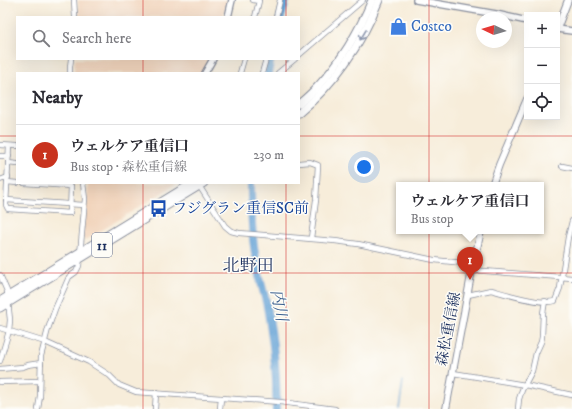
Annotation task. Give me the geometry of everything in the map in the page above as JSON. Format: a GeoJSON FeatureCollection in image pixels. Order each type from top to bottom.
{"type":"FeatureCollection","features":[{"type":"Feature","properties":{"kind":"highway"},"geometry":{"type":"LineString","coordinates":[[300,103],[319,85],[340,60],[357,31],[372,0]]}},
{"type":"Feature","properties":{"kind":"highway"},"geometry":{"type":"LineString","coordinates":[[300,112],[333,79],[352,53],[366,29],[379,0]]}},
{"type":"Feature","properties":{"kind":"highway","name":"11"},"geometry":{"type":"LineString","coordinates":[[0,308],[5,300],[198,184]]}},
{"type":"Feature","properties":{"kind":"main road"},"geometry":{"type":"LineString","coordinates":[[560,21],[568,0]]}},
{"type":"Feature","properties":{"kind":"main road"},"geometry":{"type":"LineString","coordinates":[[493,182],[524,106]]}},
{"type":"Feature","properties":{"kind":"main road","name":"森松重信線"},"geometry":{"type":"LineString","coordinates":[[446,409],[480,234]]}},
{"type":"Feature","properties":{"kind":"street"},"geometry":{"type":"LineString","coordinates":[[74,0],[75,16]]}},
{"type":"Feature","properties":{"kind":"street"},"geometry":{"type":"LineString","coordinates":[[228,16],[232,0]]}},
{"type":"Feature","properties":{"kind":"street"},"geometry":{"type":"LineString","coordinates":[[253,0],[259,2],[255,16]]}},
{"type":"Feature","properties":{"kind":"street"},"geometry":{"type":"LineString","coordinates":[[276,16],[280,0]]}},
{"type":"Feature","properties":{"kind":"street"},"geometry":{"type":"LineString","coordinates":[[300,54],[363,0]]}},
{"type":"Feature","properties":{"kind":"street"},"geometry":{"type":"LineString","coordinates":[[416,0],[524,20]]}},
{"type":"Feature","properties":{"kind":"street"},"geometry":{"type":"LineString","coordinates":[[560,29],[572,31]]}},
{"type":"Feature","properties":{"kind":"street"},"geometry":{"type":"LineString","coordinates":[[70,72],[71,60]]}},
{"type":"Feature","properties":{"kind":"street"},"geometry":{"type":"LineString","coordinates":[[206,72],[212,60]]}},
{"type":"Feature","properties":{"kind":"street"},"geometry":{"type":"LineString","coordinates":[[240,72],[244,60]]}},
{"type":"Feature","properties":{"kind":"street"},"geometry":{"type":"LineString","coordinates":[[262,72],[266,60]]}},
{"type":"Feature","properties":{"kind":"street"},"geometry":{"type":"LineString","coordinates":[[279,72],[294,60]]}},
{"type":"Feature","properties":{"kind":"street"},"geometry":{"type":"LineString","coordinates":[[0,145],[16,146]]}},
{"type":"Feature","properties":{"kind":"street"},"geometry":{"type":"LineString","coordinates":[[9,146],[6,200],[8,210],[70,213],[71,186],[67,184]]}},
{"type":"Feature","properties":{"kind":"street"},"geometry":{"type":"LineString","coordinates":[[0,156],[8,156]]}},
{"type":"Feature","properties":{"kind":"street"},"geometry":{"type":"LineString","coordinates":[[300,163],[310,162],[318,165],[316,200],[311,238]]}},
{"type":"Feature","properties":{"kind":"street"},"geometry":{"type":"LineString","coordinates":[[8,163],[16,164]]}},
{"type":"Feature","properties":{"kind":"street"},"geometry":{"type":"LineString","coordinates":[[562,166],[572,168]]}},
{"type":"Feature","properties":{"kind":"street"},"geometry":{"type":"LineString","coordinates":[[0,180],[16,183]]}},
{"type":"Feature","properties":{"kind":"street"},"geometry":{"type":"LineString","coordinates":[[38,409],[41,356],[48,329],[69,276],[76,272],[79,266],[85,199],[84,184]]}},
{"type":"Feature","properties":{"kind":"street"},"geometry":{"type":"LineString","coordinates":[[198,184],[225,226],[231,231],[249,235],[311,238],[358,244],[473,267],[572,278]]}},
{"type":"Feature","properties":{"kind":"street"},"geometry":{"type":"LineString","coordinates":[[6,200],[84,205]]}},
{"type":"Feature","properties":{"kind":"street"},"geometry":{"type":"LineString","coordinates":[[468,295],[491,290],[545,302],[555,301],[560,288],[572,220]]}},
{"type":"Feature","properties":{"kind":"street"},"geometry":{"type":"LineString","coordinates":[[0,275],[7,291],[5,300],[10,310],[9,331],[0,361]]}},
{"type":"Feature","properties":{"kind":"street"},"geometry":{"type":"LineString","coordinates":[[518,409],[519,399],[532,371],[536,353],[541,342],[545,302]]}},
{"type":"Feature","properties":{"kind":"street"},"geometry":{"type":"LineString","coordinates":[[0,328],[45,342],[89,362],[109,375],[119,385],[136,392],[280,402],[292,406],[335,409]]}},
{"type":"Feature","properties":{"kind":"street"},"geometry":{"type":"LineString","coordinates":[[0,369],[23,367],[41,363]]}},
{"type":"Feature","properties":{"kind":"street"},"geometry":{"type":"LineString","coordinates":[[453,373],[525,385],[572,395]]}},
{"type":"Feature","properties":{"kind":"street"},"geometry":{"type":"LineString","coordinates":[[0,382],[40,381]]}},
{"type":"Feature","properties":{"kind":"street"},"geometry":{"type":"LineString","coordinates":[[155,409],[156,393]]}},
{"type":"Feature","properties":{"kind":"street"},"geometry":{"type":"LineString","coordinates":[[220,409],[221,398]]}},
{"type":"Feature","properties":{"kind":"shaded area"},"geometry":{"type":"Polygon","coordinates":[[[78,0],[227,0],[223,16],[79,16],[78,0]]]}},
{"type":"Feature","properties":{"kind":"shaded area"},"geometry":{"type":"Polygon","coordinates":[[[75,60],[210,60],[204,72],[74,72],[75,60]]]}},
{"type":"Feature","properties":{"kind":"shaded area"},"geometry":{"type":"Polygon","coordinates":[[[87,184],[176,184],[86,240],[83,238],[87,184]]]}},
{"type":"Feature","properties":{"kind":"waterway","name":"内川"},"geometry":{"type":"LineString","coordinates":[[281,16],[286,0]]}},
{"type":"Feature","properties":{"kind":"waterway","name":"内川"},"geometry":{"type":"LineString","coordinates":[[268,72],[271,60]]}},
{"type":"Feature","properties":{"kind":"waterway","name":"内川"},"geometry":{"type":"LineString","coordinates":[[251,184],[254,244],[257,266],[267,306],[271,332],[276,383],[276,409]]}},
{"type":"Feature","properties":{"kind":"waterway"},"geometry":{"type":"LineString","coordinates":[[399,409],[403,381]]}},
{"type":"Feature","properties":{"kind":"place","name":"Costco"},"geometry":{"type":"Point","coordinates":[398,26]}},
{"type":"Feature","properties":{"kind":"place","name":"フジグラン重信SC前"},"geometry":{"type":"Point","coordinates":[159,208]}},
{"type":"Feature","properties":{"kind":"place","name":"ウェルケア重信口"},"geometry":{"type":"Point","coordinates":[470,280]}},
{"type":"Feature","properties":{"kind":"district","name":"北野田"},"geometry":{"type":"Point","coordinates":[248,265]}}]}
